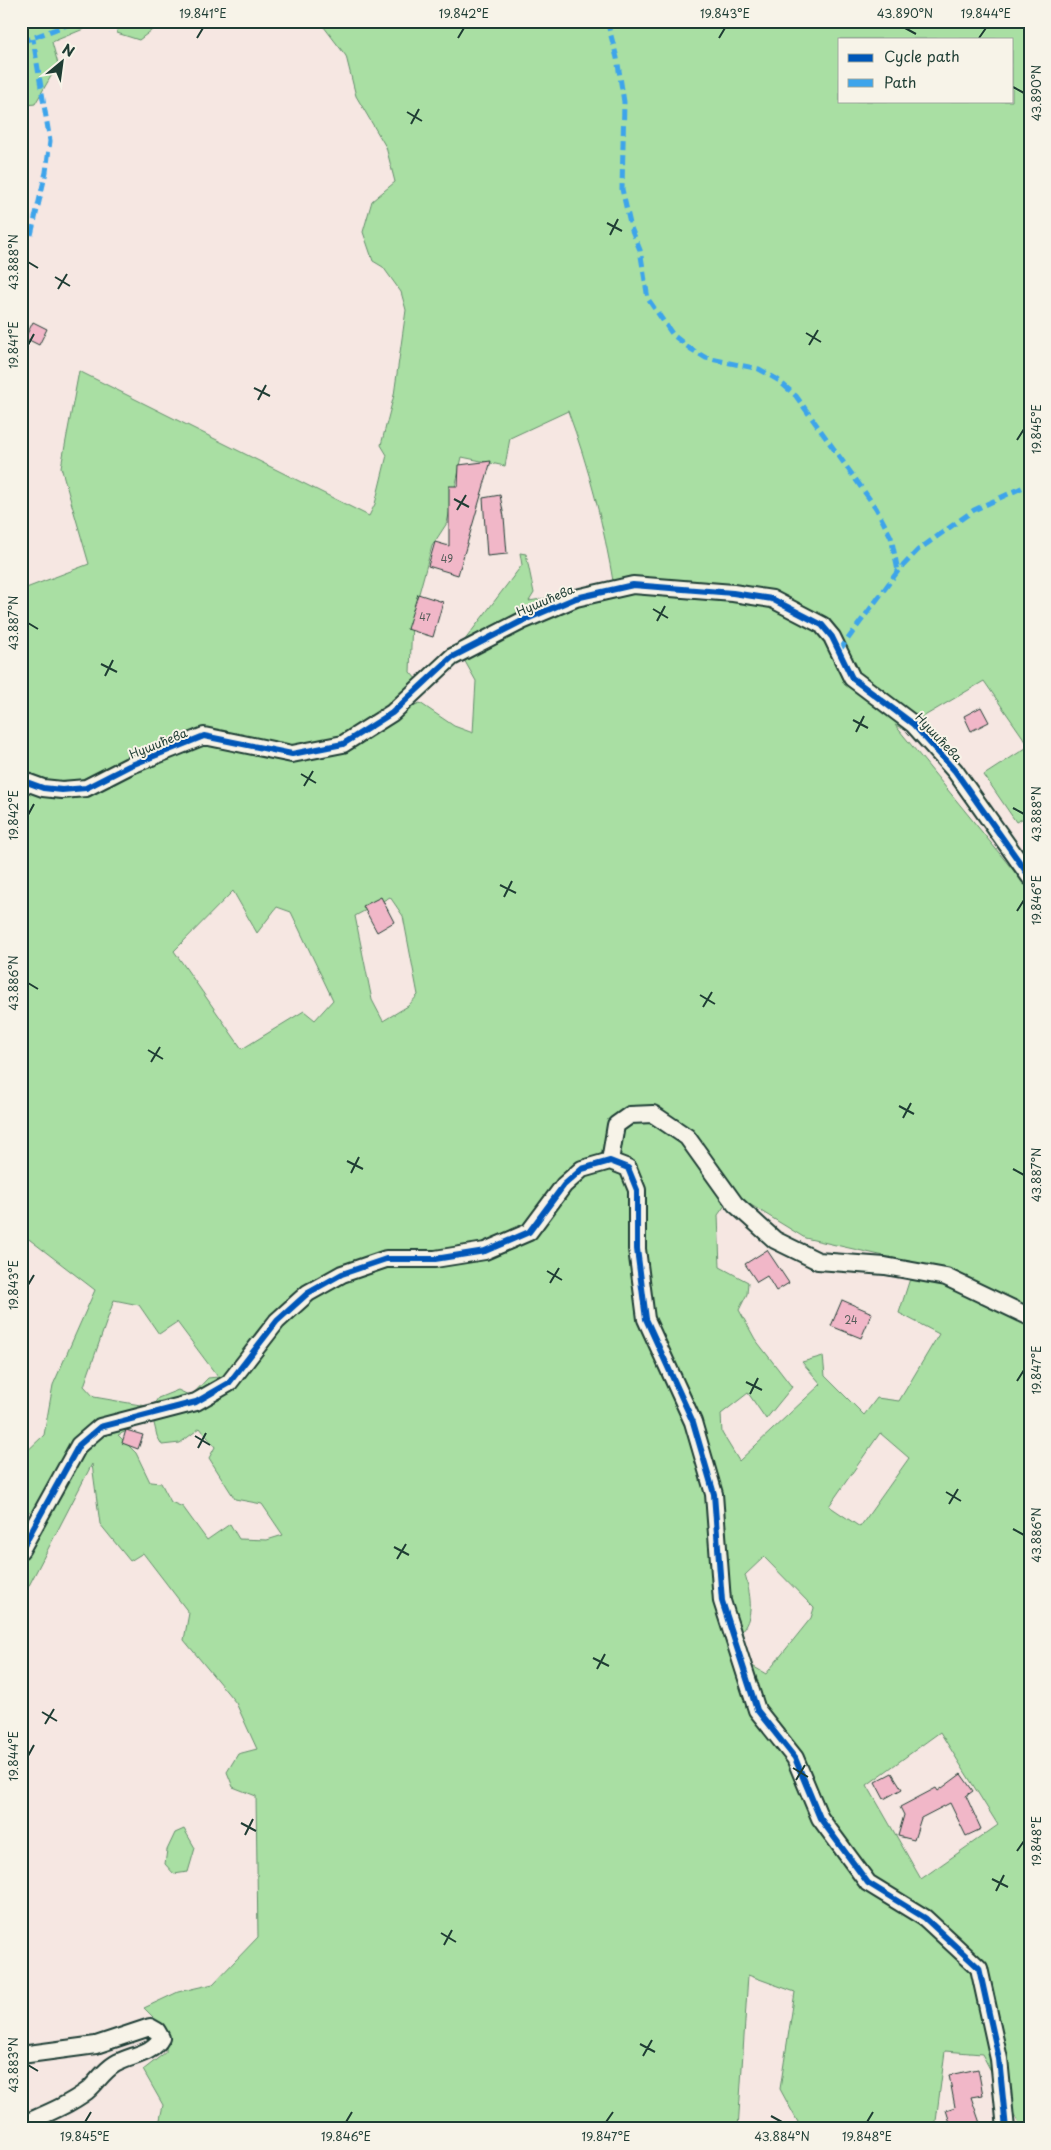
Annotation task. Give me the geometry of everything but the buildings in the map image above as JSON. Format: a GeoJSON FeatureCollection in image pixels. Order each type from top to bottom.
{"type":"FeatureCollection","features":[{"type":"Feature","properties":{"kind":"street","name":"Нушићева"},"geometry":{"type":"LineString","coordinates":[[21,780],[42,788],[62,790],[86,788],[129,766],[204,736],[292,754],[343,744],[392,712],[452,657],[522,621],[576,598],[633,585],[733,593],[772,600],[822,625],[832,637],[852,678],[913,724],[956,771],[1030,877]]}},
{"type":"Feature","properties":{"kind":"street"},"geometry":{"type":"LineString","coordinates":[[610,1161],[616,1125],[630,1116],[653,1114],[687,1136],[735,1204],[775,1240],[818,1261],[885,1266],[946,1277],[1030,1317]]}},
{"type":"Feature","properties":{"kind":"street"},"geometry":{"type":"LineString","coordinates":[[21,1550],[79,1445],[100,1427],[196,1402],[229,1383],[277,1321],[308,1293],[342,1274],[386,1259],[435,1259],[485,1251],[529,1232],[564,1185],[582,1169],[610,1161],[628,1168],[637,1190],[637,1249],[646,1319],[693,1422],[714,1494],[722,1602],[757,1710],[795,1758],[820,1818],[868,1884],[925,1918],[979,1968],[998,2059],[1006,2129]]}},
{"type":"Feature","properties":{"kind":"street"},"geometry":{"type":"LineString","coordinates":[[21,2055],[96,2045],[150,2027],[158,2031],[161,2038],[158,2044],[149,2050],[116,2064],[99,2076],[88,2090],[51,2112],[21,2125]]}},
{"type":"Feature","properties":{"kind":"green space"},"geometry":{"type":"Polygon","coordinates":[[[21,21],[103,21],[52,42],[58,64],[35,104],[21,106],[21,21]]]}},
{"type":"Feature","properties":{"kind":"green space"},"geometry":{"type":"Polygon","coordinates":[[[118,21],[164,21],[139,40],[117,33],[118,21]]]}},
{"type":"Feature","properties":{"kind":"green space"},"geometry":{"type":"Polygon","coordinates":[[[313,21],[1030,21],[1030,815],[1016,822],[984,775],[1029,746],[984,681],[916,721],[937,745],[895,725],[1030,891],[1030,2129],[1018,2129],[1019,2124],[982,2054],[945,2051],[935,2129],[797,2129],[800,2126],[780,2089],[795,1992],[748,1975],[738,2129],[158,2129],[163,2105],[143,2070],[166,2052],[166,2030],[144,2008],[178,1992],[213,1984],[258,1937],[256,1796],[233,1787],[227,1772],[238,1754],[257,1749],[236,1703],[184,1640],[189,1613],[143,1553],[130,1561],[100,1524],[92,1464],[21,1601],[21,1528],[31,1513],[21,1505],[21,1457],[44,1435],[53,1385],[95,1290],[21,1233],[21,590],[89,564],[61,467],[79,371],[369,516],[375,504],[387,455],[381,445],[394,395],[406,310],[401,292],[383,267],[373,261],[363,232],[372,201],[395,182],[386,147],[356,96],[346,56],[324,27],[313,21]],[[568,411],[510,438],[505,466],[462,457],[447,523],[432,546],[412,619],[410,672],[417,680],[359,727],[420,703],[454,726],[473,733],[476,681],[458,649],[522,565],[520,553],[526,554],[534,593],[529,601],[614,587],[595,497],[568,411]],[[233,891],[174,951],[242,1049],[304,1011],[315,1020],[333,1000],[291,912],[277,907],[257,933],[233,891]],[[390,897],[355,916],[372,1000],[383,1021],[408,1006],[418,995],[403,916],[390,897]],[[733,1194],[718,1215],[720,1267],[748,1282],[747,1294],[739,1310],[755,1339],[792,1387],[766,1419],[748,1393],[721,1414],[722,1433],[739,1461],[821,1384],[802,1362],[823,1356],[825,1376],[864,1415],[877,1398],[899,1401],[939,1334],[899,1313],[915,1263],[805,1238],[733,1194]],[[114,1300],[84,1386],[94,1397],[152,1407],[158,1398],[178,1390],[191,1396],[208,1378],[218,1377],[177,1322],[159,1334],[139,1305],[114,1300]],[[153,1419],[118,1435],[136,1453],[150,1482],[161,1483],[171,1502],[183,1507],[207,1540],[230,1524],[239,1539],[267,1540],[283,1535],[262,1504],[235,1499],[209,1458],[215,1447],[200,1428],[180,1443],[162,1445],[157,1436],[153,1419]],[[880,1433],[829,1506],[860,1527],[909,1458],[880,1433]],[[764,1557],[745,1575],[750,1611],[749,1618],[742,1631],[749,1664],[766,1674],[811,1618],[814,1608],[764,1557]],[[940,1732],[867,1785],[921,1879],[998,1825],[940,1732]]]}},
{"type":"Feature","properties":{"kind":"green space"},"geometry":{"type":"Polygon","coordinates":[[[184,1829],[195,1848],[188,1872],[174,1874],[165,1864],[167,1850],[175,1833],[184,1829]]]}},
{"type":"Feature","properties":{"kind":"marked path"},"geometry":{"type":"LineString","coordinates":[[21,42],[78,21]]}},
{"type":"Feature","properties":{"kind":"marked path"},"geometry":{"type":"LineString","coordinates":[[607,21],[617,58],[624,102],[622,189],[631,228],[640,250],[648,299],[673,335],[691,349],[706,358],[759,369],[778,380],[796,396],[876,508],[891,537],[898,571]]}},
{"type":"Feature","properties":{"kind":"marked path"},"geometry":{"type":"LineString","coordinates":[[31,235],[46,172],[50,141],[33,39]]}},
{"type":"Feature","properties":{"kind":"marked path"},"geometry":{"type":"LineString","coordinates":[[839,651],[898,571],[918,550],[974,510],[1030,484]]}},
{"type":"Feature","properties":{"kind":"cycle path"},"geometry":{"type":"LineString","coordinates":[[21,780],[43,788],[62,790],[86,788],[129,766],[204,736],[292,754],[343,744],[392,713],[452,657],[522,621],[576,598],[633,585],[733,593],[772,599],[822,625],[832,637],[852,678],[913,724],[955,771],[1030,877]]}},
{"type":"Feature","properties":{"kind":"cycle path"},"geometry":{"type":"LineString","coordinates":[[21,1550],[79,1445],[100,1427],[196,1402],[229,1383],[277,1321],[308,1293],[342,1274],[386,1259],[435,1259],[485,1251],[529,1232],[564,1185],[582,1169],[610,1161],[628,1168],[637,1190],[637,1249],[646,1319],[693,1422],[714,1494],[722,1601],[757,1710],[795,1758],[820,1818],[868,1883],[925,1918],[979,1968],[999,2059],[1006,2129]]}}]}
